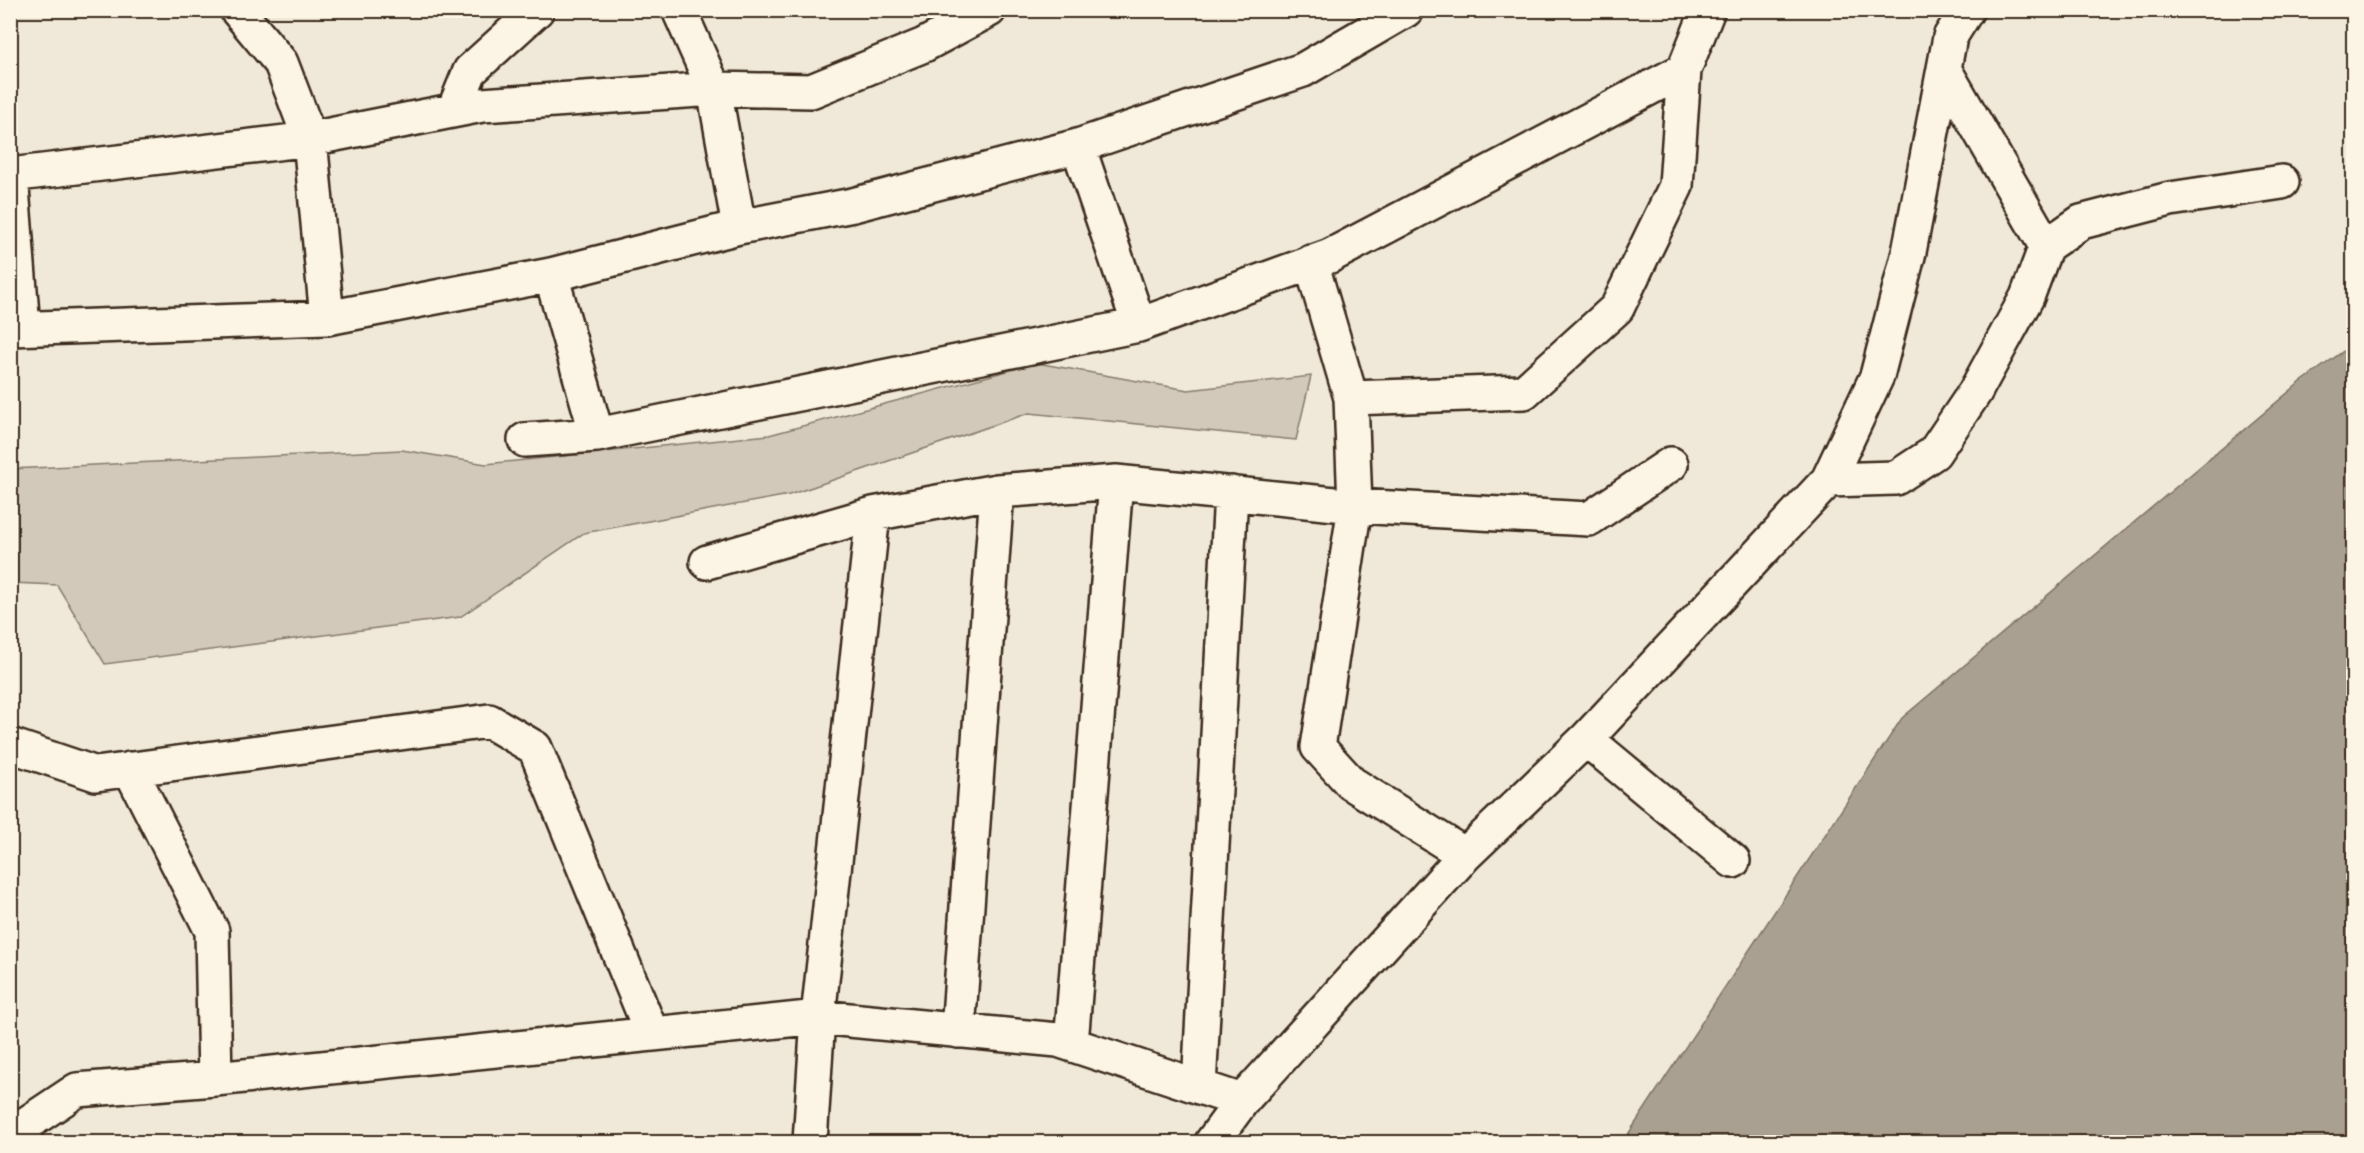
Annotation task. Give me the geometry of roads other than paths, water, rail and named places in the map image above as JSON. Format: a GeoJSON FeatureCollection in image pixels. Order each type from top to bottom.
{"type":"FeatureCollection","features":[{"type":"Feature","properties":{"kind":"street"},"geometry":{"type":"LineString","coordinates":[[237,10],[281,63],[310,139],[327,318]]}},
{"type":"Feature","properties":{"kind":"street"},"geometry":{"type":"LineString","coordinates":[[454,110],[470,70],[537,10]]}},
{"type":"Feature","properties":{"kind":"street"},"geometry":{"type":"LineString","coordinates":[[679,10],[714,89],[739,227]]}},
{"type":"Feature","properties":{"kind":"street"},"geometry":{"type":"LineString","coordinates":[[989,10],[924,45],[811,91],[714,89],[482,105],[310,139],[11,175],[17,328],[327,318],[551,275],[739,227],[853,205],[1078,146],[1302,70],[1406,10]]}},
{"type":"Feature","properties":{"kind":"street"},"geometry":{"type":"LineString","coordinates":[[1351,398],[1524,393],[1617,308],[1676,186],[1684,70],[1708,10]]}},
{"type":"Feature","properties":{"kind":"street"},"geometry":{"type":"LineString","coordinates":[[1212,1143],[1242,1101],[1465,855],[1586,739],[1827,480],[1877,376],[1909,252],[1950,37],[1965,12]]}},
{"type":"Feature","properties":{"kind":"street"},"geometry":{"type":"LineString","coordinates":[[1944,69],[2046,246]]}},
{"type":"Feature","properties":{"kind":"street"},"geometry":{"type":"LineString","coordinates":[[525,440],[597,435],[1139,325],[1330,256],[1684,70]]}},
{"type":"Feature","properties":{"kind":"street"},"geometry":{"type":"LineString","coordinates":[[1078,146],[1139,325]]}},
{"type":"Feature","properties":{"kind":"street"},"geometry":{"type":"LineString","coordinates":[[1827,480],[1896,478],[1934,453],[1975,392],[2026,297],[2046,246],[2081,222],[2170,199],[2282,182]]}},
{"type":"Feature","properties":{"kind":"street"},"geometry":{"type":"LineString","coordinates":[[1311,261],[1351,398],[1355,506],[1318,747],[1351,783],[1465,855]]}},
{"type":"Feature","properties":{"kind":"street"},"geometry":{"type":"LineString","coordinates":[[551,275],[597,435]]}},
{"type":"Feature","properties":{"kind":"street"},"geometry":{"type":"LineString","coordinates":[[708,562],[873,514],[998,490],[1116,482],[1355,506],[1589,519],[1671,464]]}},
{"type":"Feature","properties":{"kind":"street"},"geometry":{"type":"LineString","coordinates":[[1071,1044],[1116,482]]}},
{"type":"Feature","properties":{"kind":"street"},"geometry":{"type":"LineString","coordinates":[[958,1031],[998,490]]}},
{"type":"Feature","properties":{"kind":"street"},"geometry":{"type":"LineString","coordinates":[[1199,1087],[1232,493]]}},
{"type":"Feature","properties":{"kind":"street"},"geometry":{"type":"LineString","coordinates":[[810,1143],[818,1017],[873,514]]}},
{"type":"Feature","properties":{"kind":"street"},"geometry":{"type":"LineString","coordinates":[[10,745],[96,774],[489,721],[535,748],[652,1034]]}},
{"type":"Feature","properties":{"kind":"street"},"geometry":{"type":"LineString","coordinates":[[1586,739],[1733,861]]}},
{"type":"Feature","properties":{"kind":"street"},"geometry":{"type":"LineString","coordinates":[[130,769],[212,931],[215,1079]]}},
{"type":"Feature","properties":{"kind":"street"},"geometry":{"type":"LineString","coordinates":[[26,1143],[14,1132],[77,1090],[215,1079],[818,1017],[1058,1040],[1242,1101]]}}]}
